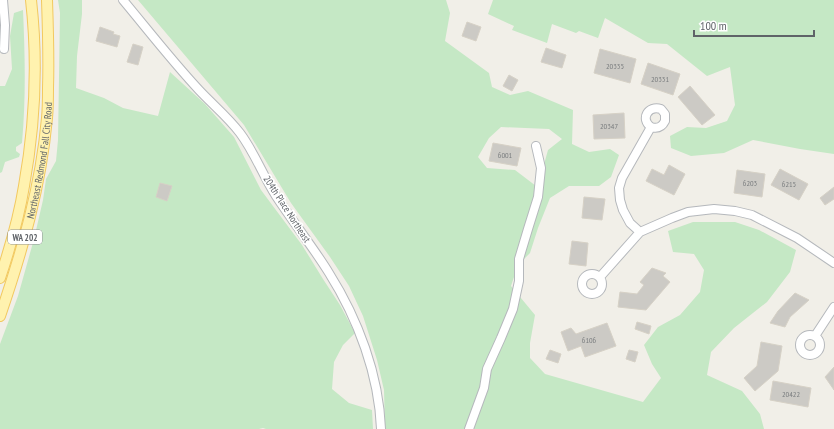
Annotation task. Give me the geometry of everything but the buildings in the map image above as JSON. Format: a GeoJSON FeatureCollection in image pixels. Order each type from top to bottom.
{"type":"FeatureCollection","features":[{"type":"Feature","properties":{"kind":"main road","name":"Northeast Redmond Fall City Road"},"geometry":{"type":"LineString","coordinates":[[0,278],[16,226],[30,148],[35,75],[34,28],[31,0]]}},
{"type":"Feature","properties":{"kind":"main road","name":"Northeast Redmond Fall City Road"},"geometry":{"type":"LineString","coordinates":[[0,316],[27,228],[44,150],[48,117],[49,75],[47,0]]}},
{"type":"Feature","properties":{"kind":"street"},"geometry":{"type":"LineString","coordinates":[[4,0],[6,25],[4,50]]}},
{"type":"Feature","properties":{"kind":"street","name":"204th Place Northeast"},"geometry":{"type":"LineString","coordinates":[[123,0],[165,52],[240,133],[275,194],[329,273],[346,303],[361,336],[378,398],[381,429]]}},
{"type":"Feature","properties":{"kind":"street"},"geometry":{"type":"LineString","coordinates":[[640,232],[630,223],[623,210],[619,188],[622,178],[651,127]]}},
{"type":"Feature","properties":{"kind":"street"},"geometry":{"type":"LineString","coordinates":[[470,429],[484,388],[487,369],[513,309],[519,281],[519,258],[538,197],[541,168],[536,146]]}},
{"type":"Feature","properties":{"kind":"street"},"geometry":{"type":"LineString","coordinates":[[600,277],[640,232],[688,212],[714,209],[735,211],[752,215],[797,238],[834,263]]}},
{"type":"Feature","properties":{"kind":"street"},"geometry":{"type":"LineString","coordinates":[[815,336],[834,307]]}},
{"type":"Feature","properties":{"kind":"green space"},"geometry":{"type":"Polygon","coordinates":[[[58,0],[82,0],[76,88],[104,98],[123,108],[158,116],[170,72],[205,104],[234,137],[261,190],[302,245],[340,305],[355,333],[343,345],[334,362],[332,389],[349,403],[372,410],[373,429],[0,429],[0,344],[18,296],[34,239],[46,179],[56,161],[58,140],[60,13],[58,0]]]}},
{"type":"Feature","properties":{"kind":"green space"},"geometry":{"type":"Polygon","coordinates":[[[138,0],[446,0],[450,13],[445,41],[489,73],[492,87],[510,95],[528,91],[573,110],[572,144],[589,152],[610,149],[619,155],[611,177],[599,186],[569,186],[550,198],[530,253],[518,265],[511,286],[535,315],[530,343],[530,358],[545,374],[643,402],[661,378],[652,364],[644,345],[658,327],[680,315],[700,292],[704,270],[694,254],[673,252],[668,231],[693,222],[735,222],[759,230],[796,250],[790,272],[767,302],[734,328],[711,352],[707,375],[742,391],[760,414],[764,429],[385,429],[384,390],[377,360],[363,316],[349,286],[291,203],[244,125],[138,0]],[[501,127],[489,138],[478,157],[487,168],[515,170],[536,186],[541,175],[548,150],[562,139],[549,129],[501,127]]]}},
{"type":"Feature","properties":{"kind":"green space"},"geometry":{"type":"Polygon","coordinates":[[[493,0],[834,0],[834,154],[753,140],[724,153],[691,156],[671,148],[670,136],[687,127],[706,128],[727,121],[735,105],[730,67],[707,76],[667,44],[648,43],[605,18],[598,38],[579,31],[576,33],[552,24],[547,43],[512,30],[514,26],[488,14],[493,0]]]}},
{"type":"Feature","properties":{"kind":"green space"},"geometry":{"type":"Polygon","coordinates":[[[23,10],[25,76],[22,143],[16,147],[16,151],[20,154],[19,157],[5,162],[2,172],[0,173],[0,86],[5,86],[12,69],[10,36],[14,13],[23,10]]]}}]}
